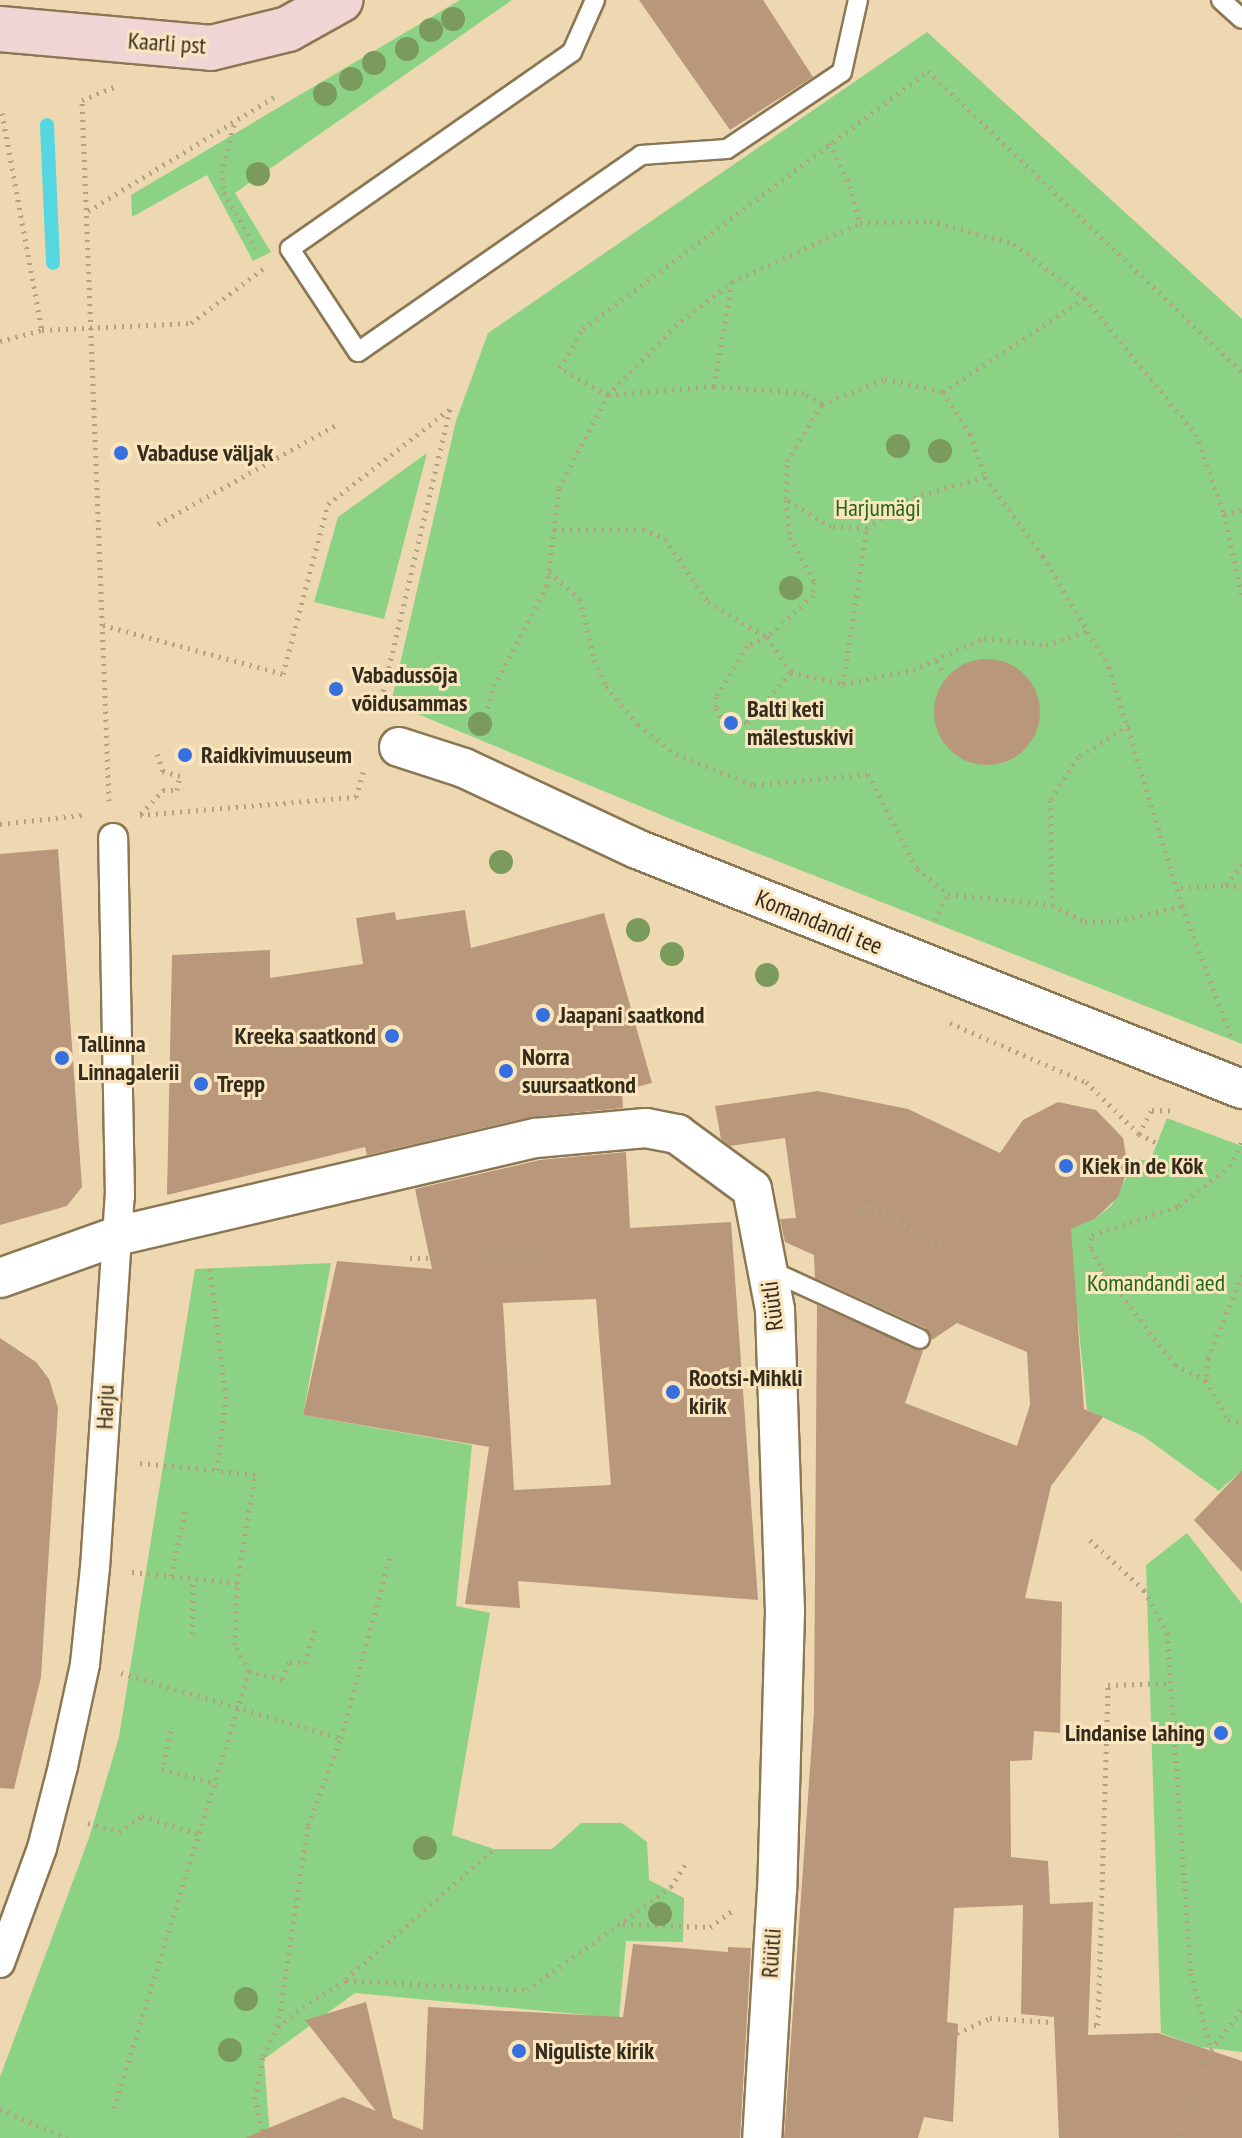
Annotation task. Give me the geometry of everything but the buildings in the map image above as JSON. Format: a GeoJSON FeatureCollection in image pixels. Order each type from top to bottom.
{"type":"FeatureCollection","features":[{"type":"Feature","properties":{"kind":"main road","name":"Kaarli pst"},"geometry":{"type":"LineString","coordinates":[[81,18],[211,48],[288,29],[340,0]]}},
{"type":"Feature","properties":{"kind":"main road"},"geometry":{"type":"LineString","coordinates":[[0,29],[81,18]]}},
{"type":"Feature","properties":{"kind":"street","name":"Komandandi tee"},"geometry":{"type":"LineString","coordinates":[[388,735],[637,849],[1242,1089]]}},
{"type":"Feature","properties":{"kind":"street","name":"Harju"},"geometry":{"type":"LineString","coordinates":[[0,1963],[42,1848],[85,1664],[117,1236],[111,825]]}},
{"type":"Feature","properties":{"kind":"street","name":"Rüütli"},"geometry":{"type":"LineString","coordinates":[[0,1278],[117,1236],[536,1138],[646,1128],[677,1134],[752,1189],[775,1310],[785,1611],[777,1889],[762,2138]]}},
{"type":"Feature","properties":{"kind":"lane"},"geometry":{"type":"LineString","coordinates":[[595,0],[572,52],[290,249],[358,352],[641,155],[727,149],[842,72],[858,0]]}},
{"type":"Feature","properties":{"kind":"lane"},"geometry":{"type":"LineString","coordinates":[[1221,0],[1242,19]]}},
{"type":"Feature","properties":{"kind":"lane"},"geometry":{"type":"LineString","coordinates":[[767,1269],[920,1339]]}},
{"type":"Feature","properties":{"kind":"path"},"geometry":{"type":"LineString","coordinates":[[822,404],[804,393],[714,386],[608,395],[560,368],[583,329],[928,71],[1242,372]]}},
{"type":"Feature","properties":{"kind":"path"},"geometry":{"type":"LineString","coordinates":[[88,211],[276,96]]}},
{"type":"Feature","properties":{"kind":"path"},"geometry":{"type":"LineString","coordinates":[[82,100],[111,825]]}},
{"type":"Feature","properties":{"kind":"path"},"geometry":{"type":"LineString","coordinates":[[0,116],[2,113],[42,330]]}},
{"type":"Feature","properties":{"kind":"path"},"geometry":{"type":"LineString","coordinates":[[0,341],[42,330],[191,323],[268,265],[224,192],[222,170],[234,124]]}},
{"type":"Feature","properties":{"kind":"path"},"geometry":{"type":"LineString","coordinates":[[829,143],[850,186],[860,223]]}},
{"type":"Feature","properties":{"kind":"path"},"geometry":{"type":"LineString","coordinates":[[488,715],[494,686],[547,586],[559,488],[608,395],[675,326],[732,282],[860,223],[930,221],[1014,244],[1085,298],[1196,434],[1224,514],[1242,596]]}},
{"type":"Feature","properties":{"kind":"path"},"geometry":{"type":"LineString","coordinates":[[714,386],[732,282]]}},
{"type":"Feature","properties":{"kind":"path"},"geometry":{"type":"LineString","coordinates":[[943,392],[1085,298]]}},
{"type":"Feature","properties":{"kind":"path"},"geometry":{"type":"LineString","coordinates":[[791,672],[748,723],[721,717],[716,697],[747,646],[767,637],[813,595],[814,582],[790,537],[786,499],[787,461],[822,404],[885,379],[943,392],[970,434],[985,477],[1090,630],[1129,725],[1181,888],[1182,906],[1233,1042]]}},
{"type":"Feature","properties":{"kind":"path"},"geometry":{"type":"LineString","coordinates":[[103,625],[283,674],[328,504],[450,409],[388,735]]}},
{"type":"Feature","properties":{"kind":"path"},"geometry":{"type":"LineString","coordinates":[[158,524],[338,424]]}},
{"type":"Feature","properties":{"kind":"path"},"geometry":{"type":"LineString","coordinates":[[786,499],[831,527],[867,528],[907,499],[985,477]]}},
{"type":"Feature","properties":{"kind":"path"},"geometry":{"type":"LineString","coordinates":[[1224,514],[1242,510]]}},
{"type":"Feature","properties":{"kind":"path"},"geometry":{"type":"LineString","coordinates":[[843,684],[867,528]]}},
{"type":"Feature","properties":{"kind":"path"},"geometry":{"type":"LineString","coordinates":[[554,530],[643,529],[665,539],[708,602],[767,637],[791,672],[843,684],[937,661],[984,638],[1046,645],[1090,630]]}},
{"type":"Feature","properties":{"kind":"path"},"geometry":{"type":"LineString","coordinates":[[549,572],[580,599],[594,660],[606,686],[638,725],[676,754],[754,785],[868,774],[917,869],[948,894],[1052,905],[1085,922],[1117,921],[1182,906]]}},
{"type":"Feature","properties":{"kind":"path"},"geometry":{"type":"LineString","coordinates":[[937,661],[944,675]]}},
{"type":"Feature","properties":{"kind":"path"},"geometry":{"type":"LineString","coordinates":[[1052,905],[1050,800],[1078,757],[1129,725]]}},
{"type":"Feature","properties":{"kind":"path"},"geometry":{"type":"LineString","coordinates":[[140,815],[163,790],[177,790],[180,776],[163,771],[157,754]]}},
{"type":"Feature","properties":{"kind":"path"},"geometry":{"type":"LineString","coordinates":[[164,817],[356,797],[365,767]]}},
{"type":"Feature","properties":{"kind":"path"},"geometry":{"type":"LineString","coordinates":[[0,824],[94,814]]}},
{"type":"Feature","properties":{"kind":"path"},"geometry":{"type":"LineString","coordinates":[[1226,885],[1242,864]]}},
{"type":"Feature","properties":{"kind":"path"},"geometry":{"type":"LineString","coordinates":[[1181,888],[1242,887]]}},
{"type":"Feature","properties":{"kind":"path"},"geometry":{"type":"LineString","coordinates":[[915,961],[948,894]]}},
{"type":"Feature","properties":{"kind":"path"},"geometry":{"type":"LineString","coordinates":[[944,1021],[1086,1082],[1139,1134],[1157,1143]]}},
{"type":"Feature","properties":{"kind":"path"},"geometry":{"type":"LineString","coordinates":[[1139,1134],[1152,1110],[1179,1111]]}},
{"type":"Feature","properties":{"kind":"path"},"geometry":{"type":"LineString","coordinates":[[1206,1380],[1175,1365],[1100,1265],[1091,1248],[1092,1235],[1179,1206],[1230,1166],[1241,1138]]}},
{"type":"Feature","properties":{"kind":"path"},"geometry":{"type":"LineString","coordinates":[[857,1220],[869,1205],[949,1250]]}},
{"type":"Feature","properties":{"kind":"path"},"geometry":{"type":"LineString","coordinates":[[410,1258],[548,1255]]}},
{"type":"Feature","properties":{"kind":"path"},"geometry":{"type":"LineString","coordinates":[[209,1264],[226,1398],[217,1470]]}},
{"type":"Feature","properties":{"kind":"path"},"geometry":{"type":"LineString","coordinates":[[1242,1275],[1208,1358],[1206,1380],[1228,1420],[1242,1423]]}},
{"type":"Feature","properties":{"kind":"path"},"geometry":{"type":"LineString","coordinates":[[114,2108],[217,1784],[249,1671],[235,1645],[237,1583],[255,1475],[148,1464]]}},
{"type":"Feature","properties":{"kind":"path"},"geometry":{"type":"LineString","coordinates":[[171,1576],[185,1511]]}},
{"type":"Feature","properties":{"kind":"path"},"geometry":{"type":"LineString","coordinates":[[1090,1540],[1144,1590],[1167,1633],[1191,1973],[1211,2050]]}},
{"type":"Feature","properties":{"kind":"path"},"geometry":{"type":"LineString","coordinates":[[264,2138],[255,2099],[263,2056],[278,2027],[308,1825],[341,1738],[391,1553]]}},
{"type":"Feature","properties":{"kind":"path"},"geometry":{"type":"LineString","coordinates":[[133,1572],[237,1583]]}},
{"type":"Feature","properties":{"kind":"path"},"geometry":{"type":"LineString","coordinates":[[192,1634],[193,1578]]}},
{"type":"Feature","properties":{"kind":"path"},"geometry":{"type":"LineString","coordinates":[[249,1671],[282,1679],[290,1661],[305,1663],[315,1628]]}},
{"type":"Feature","properties":{"kind":"path"},"geometry":{"type":"LineString","coordinates":[[85,1664],[241,1705],[341,1738]]}},
{"type":"Feature","properties":{"kind":"path"},"geometry":{"type":"LineString","coordinates":[[938,2030],[957,2033],[990,2018],[1098,2025],[1108,1685],[1171,1683]]}},
{"type":"Feature","properties":{"kind":"path"},"geometry":{"type":"LineString","coordinates":[[171,1731],[162,1769],[217,1784]]}},
{"type":"Feature","properties":{"kind":"path"},"geometry":{"type":"LineString","coordinates":[[93,1824],[119,1832],[142,1816],[201,1835]]}},
{"type":"Feature","properties":{"kind":"path"},"geometry":{"type":"LineString","coordinates":[[278,2027],[346,1980],[494,1849]]}},
{"type":"Feature","properties":{"kind":"path"},"geometry":{"type":"LineString","coordinates":[[346,1980],[527,1990],[671,1887],[688,1860]]}},
{"type":"Feature","properties":{"kind":"path"},"geometry":{"type":"LineString","coordinates":[[622,1924],[710,1927],[736,1907]]}},
{"type":"Feature","properties":{"kind":"path"},"geometry":{"type":"LineString","coordinates":[[1179,2138],[1211,2050],[1242,2009]]}},
{"type":"Feature","properties":{"kind":"path"},"geometry":{"type":"LineString","coordinates":[[0,2109],[67,2138]]}},
{"type":"Feature","properties":{"kind":"green space"},"geometry":{"type":"Polygon","coordinates":[[[460,0],[512,0],[235,193],[271,252],[253,261],[207,175],[132,217],[131,195],[460,0]]]}},
{"type":"Feature","properties":{"kind":"green space","name":"Harjumägi"},"geometry":{"type":"Polygon","coordinates":[[[927,32],[1242,319],[1242,1044],[683,824],[391,703],[456,421],[488,333],[927,32]]]}},
{"type":"Feature","properties":{"kind":"green space"},"geometry":{"type":"Polygon","coordinates":[[[427,453],[384,619],[314,602],[338,517],[427,453]]]}},
{"type":"Feature","properties":{"kind":"green space","name":"Komandandi aed"},"geometry":{"type":"Polygon","coordinates":[[[1167,1118],[1242,1146],[1242,1470],[1219,1491],[1143,1436],[1087,1410],[1078,1321],[1069,1313],[1066,1226],[1096,1218],[1112,1205],[1126,1178],[1128,1158],[1150,1161],[1167,1118]]]}},
{"type":"Feature","properties":{"kind":"green space"},"geometry":{"type":"Polygon","coordinates":[[[331,1263],[303,1415],[472,1445],[456,1606],[490,1613],[452,1835],[494,1849],[552,1849],[581,1823],[622,1823],[647,1842],[649,1880],[684,1898],[683,1942],[626,1941],[619,2018],[355,1993],[264,2059],[270,2138],[0,2138],[0,2077],[89,1838],[119,1737],[195,1269],[331,1263]]]}},
{"type":"Feature","properties":{"kind":"green space"},"geometry":{"type":"Polygon","coordinates":[[[1187,1533],[1242,1604],[1242,2052],[1200,2047],[1161,2033],[1146,1565],[1187,1533]]]}},
{"type":"Feature","properties":{"kind":"waterway"},"geometry":{"type":"LineString","coordinates":[[47,125],[53,263]]}},
{"type":"Feature","properties":{"kind":"place","name":"Vabaduse väljak"},"geometry":{"type":"Point","coordinates":[121,453]}},
{"type":"Feature","properties":{"kind":"place","name":"Vabadussõja võidusammas"},"geometry":{"type":"Point","coordinates":[336,689]}},
{"type":"Feature","properties":{"kind":"place","name":"Balti keti mälestuskivi"},"geometry":{"type":"Point","coordinates":[731,723]}},
{"type":"Feature","properties":{"kind":"place","name":"Raidkivimuuseum"},"geometry":{"type":"Point","coordinates":[185,755]}},
{"type":"Feature","properties":{"kind":"place","name":"Jaapani saatkond"},"geometry":{"type":"Point","coordinates":[543,1015]}},
{"type":"Feature","properties":{"kind":"place","name":"Kreeka saatkond"},"geometry":{"type":"Point","coordinates":[392,1036]}},
{"type":"Feature","properties":{"kind":"place","name":"Tallinna Linnagalerii"},"geometry":{"type":"Point","coordinates":[62,1058]}},
{"type":"Feature","properties":{"kind":"place","name":"Norra suursaatkond"},"geometry":{"type":"Point","coordinates":[506,1071]}},
{"type":"Feature","properties":{"kind":"place","name":"Trepp"},"geometry":{"type":"Point","coordinates":[201,1084]}},
{"type":"Feature","properties":{"kind":"place","name":"Kiek in de Kök"},"geometry":{"type":"Point","coordinates":[1066,1166]}},
{"type":"Feature","properties":{"kind":"place","name":"Rootsi-Mihkli kirik"},"geometry":{"type":"Point","coordinates":[673,1392]}},
{"type":"Feature","properties":{"kind":"place","name":"Lindanise lahing"},"geometry":{"type":"Point","coordinates":[1221,1733]}},
{"type":"Feature","properties":{"kind":"place","name":"Niguliste kirik"},"geometry":{"type":"Point","coordinates":[519,2051]}}]}
